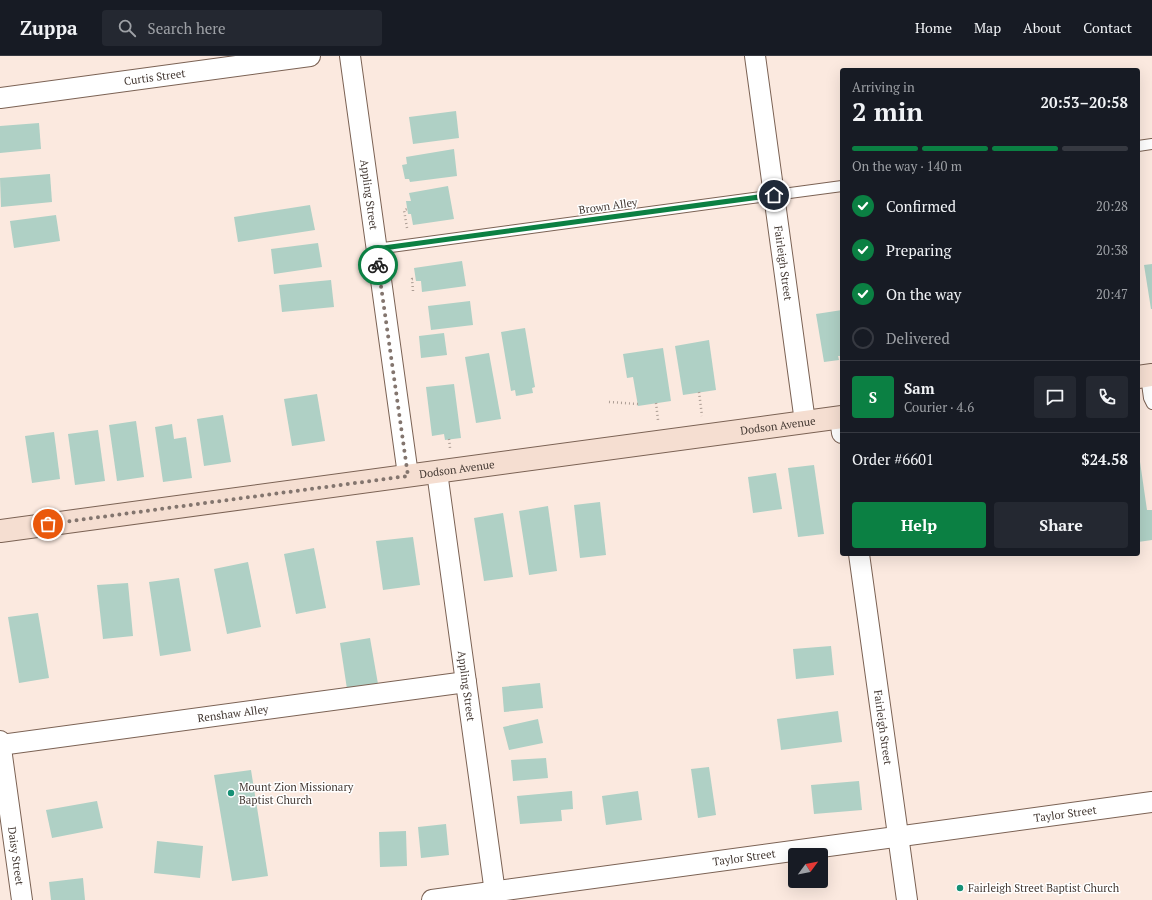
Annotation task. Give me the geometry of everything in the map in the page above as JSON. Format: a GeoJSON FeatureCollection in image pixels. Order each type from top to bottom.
{"type":"FeatureCollection","features":[{"type":"Feature","properties":{"kind":"street","name":"Curtis Street"},"geometry":{"type":"LineString","coordinates":[[0,98],[310,56]]}},
{"type":"Feature","properties":{"kind":"street","name":"Appling Street"},"geometry":{"type":"LineString","coordinates":[[350,56],[408,476]]}},
{"type":"Feature","properties":{"kind":"street","name":"Fairleigh Street"},"geometry":{"type":"LineString","coordinates":[[755,56],[805,422]]}},
{"type":"Feature","properties":{"kind":"street","name":"Dodson Avenue"},"geometry":{"type":"LineString","coordinates":[[0,528],[408,476],[805,422],[840,422]]}},
{"type":"Feature","properties":{"kind":"street","name":"Appling Street"},"geometry":{"type":"LineString","coordinates":[[437,472],[495,896]]}},
{"type":"Feature","properties":{"kind":"street","name":"Fairleigh Street"},"geometry":{"type":"LineString","coordinates":[[859,556],[907,900]]}},
{"type":"Feature","properties":{"kind":"street","name":"Renshaw Alley"},"geometry":{"type":"LineString","coordinates":[[0,745],[466,682]]}},
{"type":"Feature","properties":{"kind":"street","name":"Daisy Street"},"geometry":{"type":"LineString","coordinates":[[0,741],[22,900]]}},
{"type":"Feature","properties":{"kind":"street","name":"Taylor Street"},"geometry":{"type":"LineString","coordinates":[[432,900],[495,896],[898,837],[1152,802]]}},
{"type":"Feature","properties":{"kind":"lane"},"geometry":{"type":"LineString","coordinates":[[1140,146],[1152,144]]}},
{"type":"Feature","properties":{"kind":"lane","name":"Brown Alley"},"geometry":{"type":"LineString","coordinates":[[376,249],[840,186]]}},
{"type":"Feature","properties":{"kind":"lane"},"geometry":{"type":"LineString","coordinates":[[1145,376],[1149,398],[1152,404]]}},
{"type":"Feature","properties":{"kind":"path"},"geometry":{"type":"LineString","coordinates":[[407,209],[404,210],[407,228]]}},
{"type":"Feature","properties":{"kind":"path"},"geometry":{"type":"LineString","coordinates":[[413,291],[412,279],[416,278]]}},
{"type":"Feature","properties":{"kind":"path"},"geometry":{"type":"LineString","coordinates":[[699,392],[702,416]]}},
{"type":"Feature","properties":{"kind":"path"},"geometry":{"type":"LineString","coordinates":[[610,402],[638,404]]}},
{"type":"Feature","properties":{"kind":"path"},"geometry":{"type":"LineString","coordinates":[[656,403],[659,422]]}},
{"type":"Feature","properties":{"kind":"building"},"geometry":{"type":"Polygon","coordinates":[[[456,111],[459,138],[413,144],[409,117],[456,111]]]}},
{"type":"Feature","properties":{"kind":"building"},"geometry":{"type":"Polygon","coordinates":[[[39,123],[41,149],[0,153],[0,126],[39,123]]]}},
{"type":"Feature","properties":{"kind":"building"},"geometry":{"type":"Polygon","coordinates":[[[454,149],[457,176],[410,182],[409,179],[405,179],[402,165],[407,164],[406,157],[454,149]]]}},
{"type":"Feature","properties":{"kind":"building"},"geometry":{"type":"Polygon","coordinates":[[[50,174],[52,202],[1,207],[0,178],[50,174]]]}},
{"type":"Feature","properties":{"kind":"building"},"geometry":{"type":"Polygon","coordinates":[[[448,186],[454,219],[413,225],[411,214],[408,214],[406,201],[411,201],[409,193],[448,186]]]}},
{"type":"Feature","properties":{"kind":"building"},"geometry":{"type":"Polygon","coordinates":[[[310,205],[315,230],[238,242],[234,217],[310,205]]]}},
{"type":"Feature","properties":{"kind":"building"},"geometry":{"type":"Polygon","coordinates":[[[56,215],[60,241],[14,248],[10,221],[56,215]]]}},
{"type":"Feature","properties":{"kind":"building"},"geometry":{"type":"Polygon","coordinates":[[[318,243],[322,267],[274,274],[271,249],[318,243]]]}},
{"type":"Feature","properties":{"kind":"building"},"geometry":{"type":"Polygon","coordinates":[[[462,261],[466,286],[422,292],[421,281],[416,281],[414,268],[462,261]]]}},
{"type":"Feature","properties":{"kind":"building"},"geometry":{"type":"Polygon","coordinates":[[[1152,264],[1152,309],[1151,309],[1144,265],[1152,264]]]}},
{"type":"Feature","properties":{"kind":"building"},"geometry":{"type":"Polygon","coordinates":[[[331,280],[334,307],[282,312],[279,285],[331,280]]]}},
{"type":"Feature","properties":{"kind":"building"},"geometry":{"type":"Polygon","coordinates":[[[470,301],[473,325],[431,330],[428,306],[470,301]]]}},
{"type":"Feature","properties":{"kind":"building"},"geometry":{"type":"Polygon","coordinates":[[[840,310],[839,360],[824,362],[816,314],[840,310]]]}},
{"type":"Feature","properties":{"kind":"building"},"geometry":{"type":"Polygon","coordinates":[[[525,328],[535,387],[532,388],[533,393],[516,396],[515,390],[511,391],[501,332],[525,328]]]}},
{"type":"Feature","properties":{"kind":"building"},"geometry":{"type":"Polygon","coordinates":[[[444,333],[447,355],[421,358],[419,336],[444,333]]]}},
{"type":"Feature","properties":{"kind":"building"},"geometry":{"type":"Polygon","coordinates":[[[709,340],[716,390],[683,395],[675,346],[709,340]]]}},
{"type":"Feature","properties":{"kind":"building"},"geometry":{"type":"Polygon","coordinates":[[[663,348],[671,401],[638,406],[633,377],[627,378],[623,354],[663,348]]]}},
{"type":"Feature","properties":{"kind":"building"},"geometry":{"type":"Polygon","coordinates":[[[489,353],[501,419],[476,423],[465,357],[489,353]]]}},
{"type":"Feature","properties":{"kind":"building"},"geometry":{"type":"Polygon","coordinates":[[[454,384],[461,438],[445,440],[444,434],[432,436],[426,387],[454,384]]]}},
{"type":"Feature","properties":{"kind":"building"},"geometry":{"type":"Polygon","coordinates":[[[317,394],[325,441],[292,446],[284,399],[317,394]]]}},
{"type":"Feature","properties":{"kind":"building"},"geometry":{"type":"Polygon","coordinates":[[[223,415],[231,462],[204,466],[197,419],[223,415]]]}},
{"type":"Feature","properties":{"kind":"building"},"geometry":{"type":"Polygon","coordinates":[[[136,421],[144,477],[117,481],[109,425],[136,421]]]}},
{"type":"Feature","properties":{"kind":"building"},"geometry":{"type":"Polygon","coordinates":[[[172,424],[174,439],[186,437],[192,478],[163,482],[155,427],[172,424]]]}},
{"type":"Feature","properties":{"kind":"building"},"geometry":{"type":"Polygon","coordinates":[[[98,430],[105,481],[75,485],[68,434],[98,430]]]}},
{"type":"Feature","properties":{"kind":"building"},"geometry":{"type":"Polygon","coordinates":[[[54,432],[60,479],[32,483],[25,436],[54,432]]]}},
{"type":"Feature","properties":{"kind":"building"},"geometry":{"type":"Polygon","coordinates":[[[1140,462],[1147,510],[1152,510],[1152,540],[1140,542],[1140,462]]]}},
{"type":"Feature","properties":{"kind":"building"},"geometry":{"type":"Polygon","coordinates":[[[814,465],[824,534],[798,537],[788,468],[814,465]]]}},
{"type":"Feature","properties":{"kind":"building"},"geometry":{"type":"Polygon","coordinates":[[[776,473],[782,509],[753,513],[748,477],[776,473]]]}},
{"type":"Feature","properties":{"kind":"building"},"geometry":{"type":"Polygon","coordinates":[[[600,502],[606,555],[580,558],[574,505],[600,502]]]}},
{"type":"Feature","properties":{"kind":"building"},"geometry":{"type":"Polygon","coordinates":[[[548,506],[557,571],[529,575],[519,511],[548,506]]]}},
{"type":"Feature","properties":{"kind":"building"},"geometry":{"type":"Polygon","coordinates":[[[503,513],[513,577],[484,581],[474,518],[503,513]]]}},
{"type":"Feature","properties":{"kind":"building"},"geometry":{"type":"Polygon","coordinates":[[[413,537],[420,585],[383,590],[376,541],[413,537]]]}},
{"type":"Feature","properties":{"kind":"building"},"geometry":{"type":"Polygon","coordinates":[[[314,548],[326,608],[296,614],[284,554],[314,548]]]}},
{"type":"Feature","properties":{"kind":"building"},"geometry":{"type":"Polygon","coordinates":[[[248,562],[261,627],[227,634],[214,569],[248,562]]]}},
{"type":"Feature","properties":{"kind":"building"},"geometry":{"type":"Polygon","coordinates":[[[179,578],[191,651],[160,656],[149,582],[179,578]]]}},
{"type":"Feature","properties":{"kind":"building"},"geometry":{"type":"Polygon","coordinates":[[[128,583],[133,636],[103,639],[97,585],[128,583]]]}},
{"type":"Feature","properties":{"kind":"building"},"geometry":{"type":"Polygon","coordinates":[[[38,613],[49,678],[19,683],[8,617],[38,613]]]}},
{"type":"Feature","properties":{"kind":"building"},"geometry":{"type":"Polygon","coordinates":[[[370,638],[378,684],[347,689],[340,643],[370,638]]]}},
{"type":"Feature","properties":{"kind":"building"},"geometry":{"type":"Polygon","coordinates":[[[831,646],[834,675],[796,679],[793,649],[831,646]]]}},
{"type":"Feature","properties":{"kind":"building"},"geometry":{"type":"Polygon","coordinates":[[[540,683],[543,708],[504,712],[502,687],[540,683]]]}},
{"type":"Feature","properties":{"kind":"building"},"geometry":{"type":"Polygon","coordinates":[[[838,711],[842,742],[781,750],[777,719],[838,711]]]}},
{"type":"Feature","properties":{"kind":"building"},"geometry":{"type":"Polygon","coordinates":[[[538,719],[543,743],[509,750],[503,727],[538,719]]]}},
{"type":"Feature","properties":{"kind":"building"},"geometry":{"type":"Polygon","coordinates":[[[546,758],[548,778],[513,781],[511,760],[546,758]]]}},
{"type":"Feature","properties":{"kind":"building"},"geometry":{"type":"Polygon","coordinates":[[[709,767],[716,815],[698,818],[691,769],[709,767]]]}},
{"type":"Feature","properties":{"kind":"building"},"geometry":{"type":"Polygon","coordinates":[[[251,770],[268,876],[232,881],[214,775],[251,770]]]}},
{"type":"Feature","properties":{"kind":"building"},"geometry":{"type":"Polygon","coordinates":[[[859,781],[862,810],[814,814],[811,785],[859,781]]]}},
{"type":"Feature","properties":{"kind":"building"},"geometry":{"type":"Polygon","coordinates":[[[572,791],[573,809],[561,810],[562,821],[520,824],[517,796],[572,791]]]}},
{"type":"Feature","properties":{"kind":"building"},"geometry":{"type":"Polygon","coordinates":[[[638,791],[642,820],[606,825],[602,796],[638,791]]]}},
{"type":"Feature","properties":{"kind":"building"},"geometry":{"type":"Polygon","coordinates":[[[97,801],[103,828],[52,838],[46,810],[97,801]]]}},
{"type":"Feature","properties":{"kind":"building"},"geometry":{"type":"Polygon","coordinates":[[[446,824],[449,855],[421,858],[418,827],[446,824]]]}},
{"type":"Feature","properties":{"kind":"building"},"geometry":{"type":"Polygon","coordinates":[[[406,831],[407,866],[380,867],[379,832],[406,831]]]}},
{"type":"Feature","properties":{"kind":"building"},"geometry":{"type":"Polygon","coordinates":[[[157,841],[203,846],[200,878],[154,873],[157,841]]]}},
{"type":"Feature","properties":{"kind":"building"},"geometry":{"type":"Polygon","coordinates":[[[83,878],[85,900],[51,900],[49,882],[83,878]]]}},
{"type":"Feature","properties":{"kind":"way so far"},"geometry":{"type":"LineString","coordinates":[[48,524],[408,476],[378,265]]}},
{"type":"Feature","properties":{"kind":"place","name":"Mount Zion Missionary Baptist Church"},"geometry":{"type":"Point","coordinates":[231,793]}},
{"type":"Feature","properties":{"kind":"place","name":"Fairleigh Street Baptist Church"},"geometry":{"type":"Point","coordinates":[960,888]}},
{"type":"Feature","properties":{"kind":"route"},"geometry":{"type":"LineString","coordinates":[[378,265],[376,249],[774,195]]}}]}
